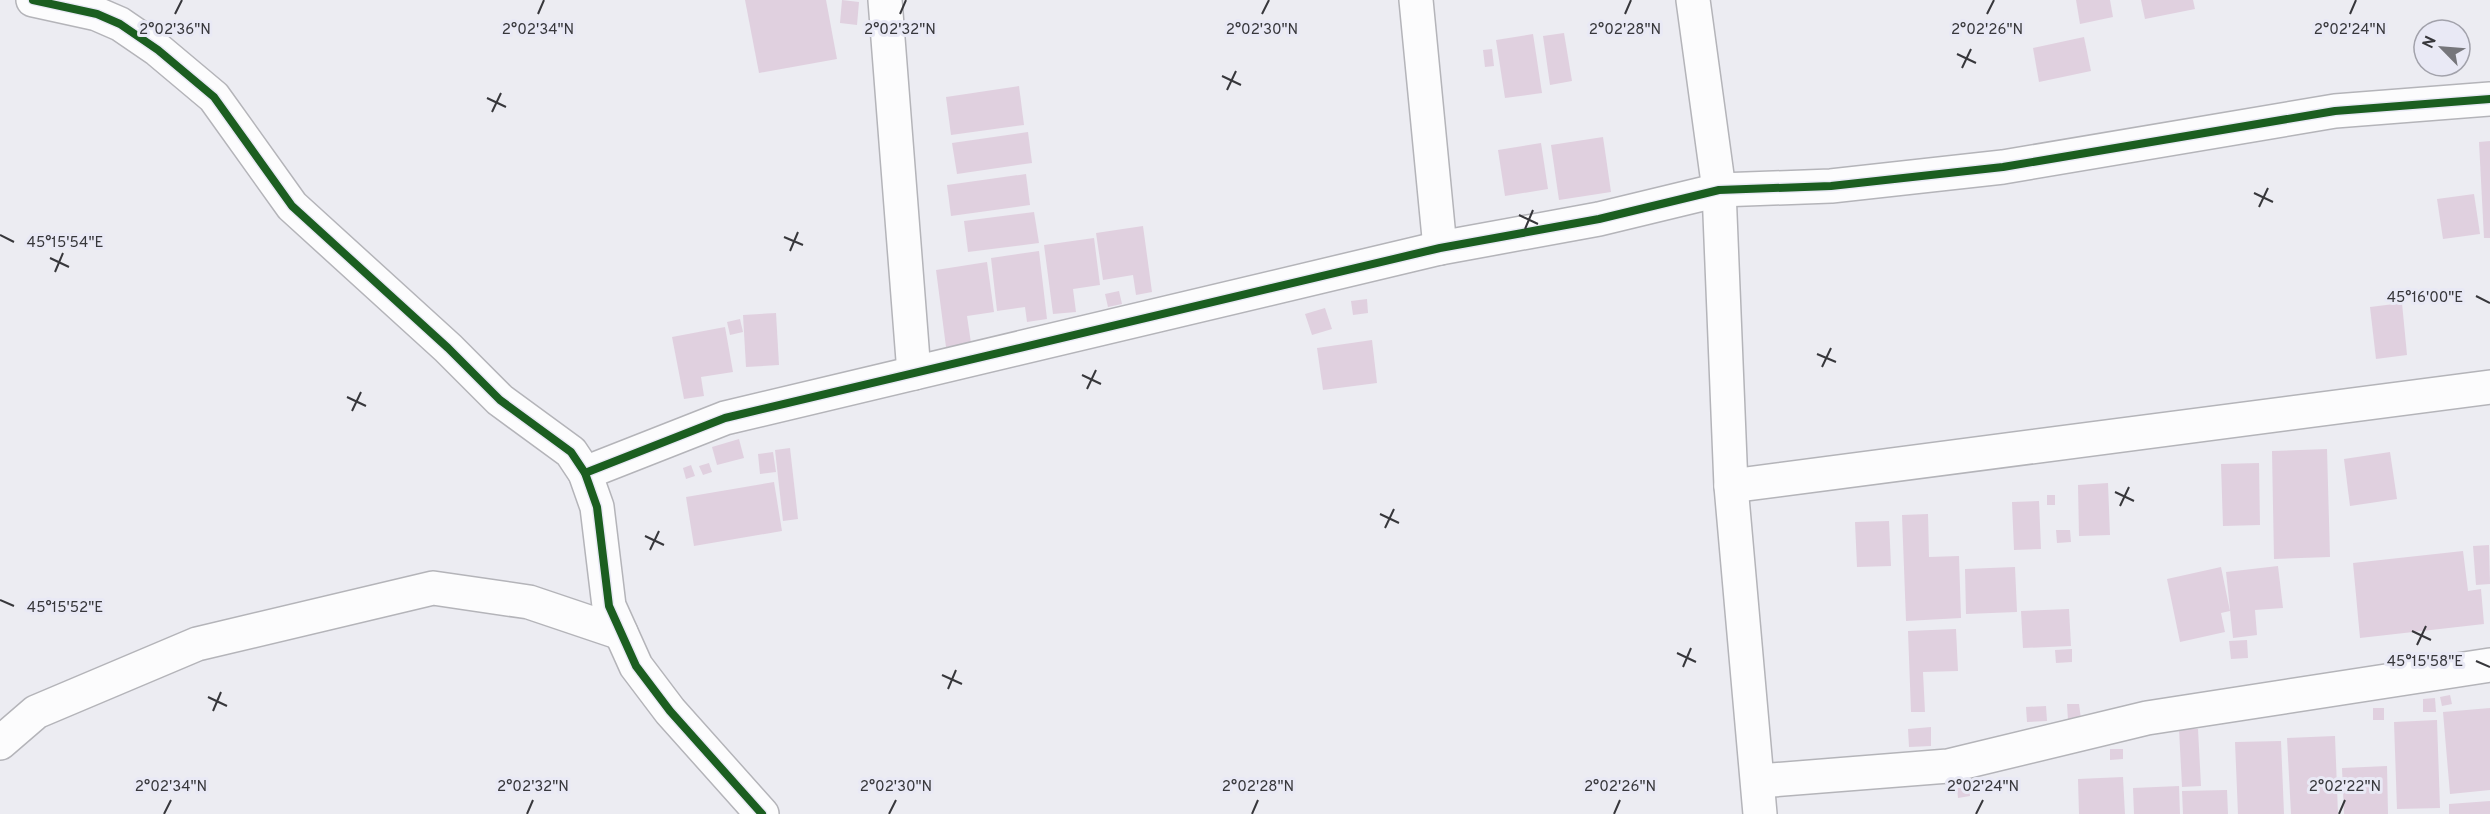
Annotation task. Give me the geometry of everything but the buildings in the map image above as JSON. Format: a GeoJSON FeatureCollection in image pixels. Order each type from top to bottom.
{"type":"FeatureCollection","features":[{"type":"Feature","properties":{"kind":"street"},"geometry":{"type":"LineString","coordinates":[[33,0],[97,14],[120,24],[158,50],[214,96],[292,206],[448,348],[500,400],[571,452],[585,473],[597,507],[609,606],[636,666],[670,711],[762,814]]}},
{"type":"Feature","properties":{"kind":"street"},"geometry":{"type":"LineString","coordinates":[[885,0],[914,373]]}},
{"type":"Feature","properties":{"kind":"street"},"geometry":{"type":"LineString","coordinates":[[1416,0],[1440,249]]}},
{"type":"Feature","properties":{"kind":"street"},"geometry":{"type":"LineString","coordinates":[[1693,0],[1719,190],[1731,486],[1759,781],[1760,814]]}},
{"type":"Feature","properties":{"kind":"street"},"geometry":{"type":"LineString","coordinates":[[585,473],[725,418],[1440,249],[1599,219],[1719,190],[1831,186],[2004,167],[2335,111],[2490,99]]}},
{"type":"Feature","properties":{"kind":"street"},"geometry":{"type":"LineString","coordinates":[[1731,486],[2490,387]]}},
{"type":"Feature","properties":{"kind":"street"},"geometry":{"type":"LineString","coordinates":[[0,743],[36,712],[197,644],[433,588],[529,602],[621,633]]}},
{"type":"Feature","properties":{"kind":"street"},"geometry":{"type":"LineString","coordinates":[[1759,781],[1948,766],[2147,718],[2490,664]]}},
{"type":"Feature","properties":{"kind":"cycle path"},"geometry":{"type":"LineString","coordinates":[[33,0],[97,14],[120,24],[158,50],[214,97],[292,206],[448,348],[500,400],[571,452],[585,473],[597,507],[609,606],[636,666],[670,711],[762,814]]}},
{"type":"Feature","properties":{"kind":"cycle path"},"geometry":{"type":"LineString","coordinates":[[585,473],[725,418],[1440,248],[1599,219],[1719,190],[1831,186],[2003,167],[2335,111],[2490,99]]}}]}
